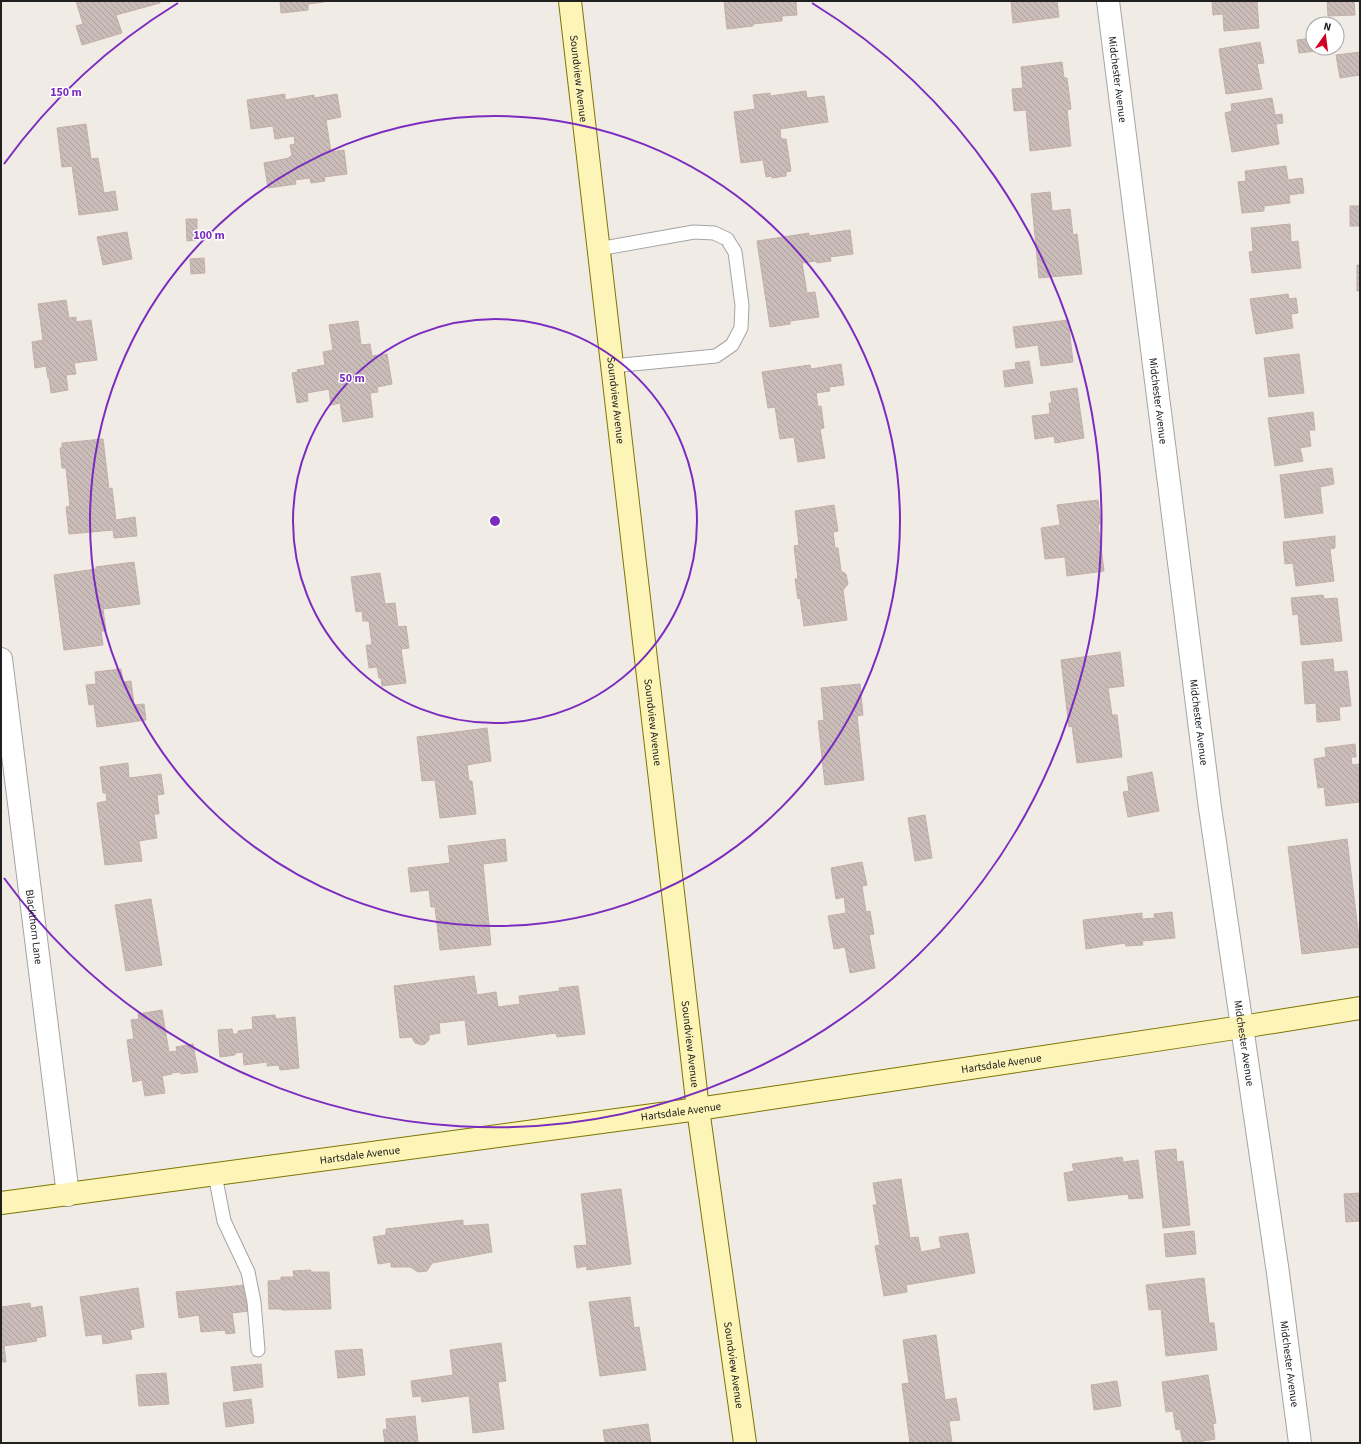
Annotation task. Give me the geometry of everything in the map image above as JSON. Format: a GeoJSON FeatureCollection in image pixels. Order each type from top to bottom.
{"type":"FeatureCollection","features":[{"type":"Feature","properties":{"kind":"street","name":"Soundview Avenue"},"geometry":{"type":"LineString","coordinates":[[570,1],[698,1109],[745,1443]]}},
{"type":"Feature","properties":{"kind":"street","name":"Midchester Avenue"},"geometry":{"type":"LineString","coordinates":[[1108,1],[1210,808],[1278,1273],[1300,1443]]}},
{"type":"Feature","properties":{"kind":"street","name":"Blackthorn Lane"},"geometry":{"type":"LineString","coordinates":[[1,659],[68,1195]]}},
{"type":"Feature","properties":{"kind":"street","name":"Hartsdale Avenue"},"geometry":{"type":"LineString","coordinates":[[1,1203],[698,1109],[1360,1008]]}},
{"type":"Feature","properties":{"kind":"lane"},"geometry":{"type":"LineString","coordinates":[[598,249],[694,232],[714,234],[726,239],[735,252],[742,305],[741,328],[732,345],[716,356],[612,366]]}},
{"type":"Feature","properties":{"kind":"lane"},"geometry":{"type":"LineString","coordinates":[[216,1175],[224,1221],[248,1272],[254,1302],[258,1350]]}},
{"type":"Feature","properties":{"kind":"building"},"geometry":{"type":"Polygon","coordinates":[[[76,1],[160,1],[160,3],[116,15],[122,33],[82,45],[76,26],[83,24],[76,1]]]}},
{"type":"Feature","properties":{"kind":"building"},"geometry":{"type":"Polygon","coordinates":[[[280,1],[324,2],[308,4],[308,10],[281,13],[280,1]]]}},
{"type":"Feature","properties":{"kind":"building"},"geometry":{"type":"Polygon","coordinates":[[[724,1],[796,1],[797,15],[782,16],[782,21],[753,24],[753,26],[727,29],[724,1]]]}},
{"type":"Feature","properties":{"kind":"building"},"geometry":{"type":"Polygon","coordinates":[[[1011,1],[1057,1],[1059,17],[1013,23],[1011,1]]]}},
{"type":"Feature","properties":{"kind":"building"},"geometry":{"type":"Polygon","coordinates":[[[1212,1],[1257,2],[1259,28],[1224,31],[1223,14],[1213,15],[1212,1]]]}},
{"type":"Feature","properties":{"kind":"building"},"geometry":{"type":"Polygon","coordinates":[[[1327,1],[1354,1],[1355,15],[1328,16],[1327,1]]]}},
{"type":"Feature","properties":{"kind":"building"},"geometry":{"type":"Polygon","coordinates":[[[1305,39],[1305,52],[1299,53],[1297,40],[1305,39]]]}},
{"type":"Feature","properties":{"kind":"building"},"geometry":{"type":"Polygon","coordinates":[[[1260,42],[1264,63],[1257,64],[1262,89],[1226,94],[1219,49],[1260,42]]]}},
{"type":"Feature","properties":{"kind":"building"},"geometry":{"type":"Polygon","coordinates":[[[1360,52],[1360,75],[1340,78],[1336,56],[1345,56],[1345,54],[1360,52]]]}},
{"type":"Feature","properties":{"kind":"building"},"geometry":{"type":"Polygon","coordinates":[[[1062,62],[1064,78],[1067,78],[1071,109],[1067,110],[1071,146],[1030,151],[1026,110],[1014,111],[1012,89],[1023,88],[1021,67],[1062,62]]]}},
{"type":"Feature","properties":{"kind":"building"},"geometry":{"type":"Polygon","coordinates":[[[806,91],[807,98],[824,96],[828,122],[780,129],[781,139],[786,139],[791,171],[786,172],[786,176],[772,178],[771,176],[766,177],[763,160],[741,163],[734,112],[755,109],[753,95],[770,93],[770,96],[806,91]]]}},
{"type":"Feature","properties":{"kind":"building"},"geometry":{"type":"Polygon","coordinates":[[[285,94],[285,100],[314,95],[314,98],[337,94],[341,117],[326,120],[331,152],[344,150],[347,174],[324,177],[325,181],[311,183],[310,178],[295,180],[296,184],[268,188],[264,163],[289,158],[292,156],[290,145],[295,144],[294,136],[275,139],[273,126],[251,129],[247,100],[285,94]]]}},
{"type":"Feature","properties":{"kind":"building"},"geometry":{"type":"Polygon","coordinates":[[[1272,98],[1275,115],[1282,114],[1283,123],[1276,124],[1279,144],[1232,152],[1225,113],[1232,111],[1231,104],[1272,98]]]}},
{"type":"Feature","properties":{"kind":"building"},"geometry":{"type":"Polygon","coordinates":[[[86,124],[91,159],[98,158],[104,193],[115,191],[118,210],[79,215],[72,166],[62,167],[57,128],[86,124]]]}},
{"type":"Feature","properties":{"kind":"building"},"geometry":{"type":"Polygon","coordinates":[[[1286,166],[1288,180],[1302,178],[1304,193],[1289,195],[1290,203],[1264,206],[1264,211],[1242,213],[1238,182],[1246,181],[1245,171],[1286,166]]]}},
{"type":"Feature","properties":{"kind":"building"},"geometry":{"type":"Polygon","coordinates":[[[1050,192],[1052,211],[1070,209],[1073,235],[1077,234],[1082,274],[1039,278],[1031,194],[1050,192]]]}},
{"type":"Feature","properties":{"kind":"building"},"geometry":{"type":"Polygon","coordinates":[[[1350,206],[1360,206],[1360,226],[1350,226],[1350,206]]]}},
{"type":"Feature","properties":{"kind":"building"},"geometry":{"type":"Polygon","coordinates":[[[186,219],[197,219],[197,240],[187,241],[186,219]]]}},
{"type":"Feature","properties":{"kind":"building"},"geometry":{"type":"Polygon","coordinates":[[[1290,224],[1291,242],[1298,241],[1301,268],[1252,273],[1249,252],[1253,251],[1251,228],[1290,224]]]}},
{"type":"Feature","properties":{"kind":"building"},"geometry":{"type":"Polygon","coordinates":[[[850,230],[853,254],[830,257],[831,261],[802,263],[807,293],[815,292],[819,317],[790,321],[790,324],[770,327],[757,241],[809,233],[809,236],[850,230]]]}},
{"type":"Feature","properties":{"kind":"building"},"geometry":{"type":"Polygon","coordinates":[[[127,232],[132,259],[103,265],[97,237],[127,232]]]}},
{"type":"Feature","properties":{"kind":"building"},"geometry":{"type":"Polygon","coordinates":[[[204,258],[205,273],[191,274],[190,259],[204,258]]]}},
{"type":"Feature","properties":{"kind":"building"},"geometry":{"type":"Polygon","coordinates":[[[1357,265],[1360,265],[1360,291],[1357,291],[1357,265]]]}},
{"type":"Feature","properties":{"kind":"building"},"geometry":{"type":"Polygon","coordinates":[[[1288,294],[1289,299],[1296,298],[1298,313],[1291,314],[1293,328],[1256,334],[1250,299],[1288,294]]]}},
{"type":"Feature","properties":{"kind":"building"},"geometry":{"type":"Polygon","coordinates":[[[66,300],[69,318],[76,317],[76,322],[91,320],[97,360],[74,363],[76,374],[66,375],[68,390],[51,393],[46,366],[35,368],[32,342],[43,340],[38,304],[66,300]]]}},
{"type":"Feature","properties":{"kind":"building"},"geometry":{"type":"Polygon","coordinates":[[[1068,320],[1073,362],[1041,366],[1038,345],[1016,348],[1013,327],[1068,320]]]}},
{"type":"Feature","properties":{"kind":"building"},"geometry":{"type":"Polygon","coordinates":[[[358,321],[361,345],[370,344],[372,356],[387,354],[392,384],[377,387],[378,392],[370,393],[373,417],[343,422],[340,403],[331,405],[329,389],[307,393],[308,401],[297,403],[292,373],[298,372],[297,370],[325,365],[323,352],[333,350],[329,325],[358,321]]]}},
{"type":"Feature","properties":{"kind":"building"},"geometry":{"type":"Polygon","coordinates":[[[1299,354],[1304,393],[1269,397],[1264,358],[1299,354]]]}},
{"type":"Feature","properties":{"kind":"building"},"geometry":{"type":"Polygon","coordinates":[[[1029,361],[1033,383],[1005,387],[1003,371],[1016,369],[1015,363],[1029,361]]]}},
{"type":"Feature","properties":{"kind":"building"},"geometry":{"type":"Polygon","coordinates":[[[841,364],[844,385],[829,387],[830,391],[816,393],[818,407],[821,406],[824,428],[820,429],[825,458],[798,462],[794,437],[780,439],[775,407],[768,408],[762,372],[810,365],[811,369],[841,364]]]}},
{"type":"Feature","properties":{"kind":"building"},"geometry":{"type":"Polygon","coordinates":[[[1077,388],[1084,438],[1055,443],[1054,436],[1035,439],[1032,416],[1050,414],[1049,403],[1052,403],[1050,392],[1077,388]]]}},
{"type":"Feature","properties":{"kind":"building"},"geometry":{"type":"Polygon","coordinates":[[[1313,412],[1315,430],[1309,430],[1311,446],[1300,448],[1303,461],[1275,466],[1268,418],[1313,412]]]}},
{"type":"Feature","properties":{"kind":"building"},"geometry":{"type":"Polygon","coordinates":[[[103,439],[109,489],[112,488],[116,520],[135,517],[137,536],[114,538],[113,530],[69,534],[66,507],[70,506],[66,468],[62,468],[60,448],[62,448],[62,443],[103,439]]]}},
{"type":"Feature","properties":{"kind":"building"},"geometry":{"type":"Polygon","coordinates":[[[1332,468],[1334,484],[1320,487],[1323,513],[1285,518],[1280,475],[1332,468]]]}},
{"type":"Feature","properties":{"kind":"building"},"geometry":{"type":"Polygon","coordinates":[[[1098,500],[1101,524],[1098,524],[1104,571],[1067,576],[1065,557],[1045,559],[1041,528],[1060,525],[1057,505],[1098,500]]]}},
{"type":"Feature","properties":{"kind":"building"},"geometry":{"type":"Polygon","coordinates":[[[834,505],[838,531],[833,532],[835,548],[838,548],[841,571],[846,574],[848,584],[843,590],[847,620],[804,626],[800,598],[798,599],[795,579],[798,579],[794,546],[799,545],[795,511],[834,505]]]}},
{"type":"Feature","properties":{"kind":"building"},"geometry":{"type":"Polygon","coordinates":[[[1335,536],[1335,548],[1330,549],[1334,581],[1296,586],[1293,563],[1285,564],[1283,542],[1335,536]]]}},
{"type":"Feature","properties":{"kind":"building"},"geometry":{"type":"Polygon","coordinates":[[[134,562],[140,604],[103,609],[106,631],[101,631],[103,645],[64,650],[54,575],[134,562]]]}},
{"type":"Feature","properties":{"kind":"building"},"geometry":{"type":"Polygon","coordinates":[[[380,573],[385,604],[395,603],[398,627],[406,626],[409,648],[401,649],[406,683],[382,686],[377,667],[369,668],[366,645],[372,645],[369,621],[363,621],[362,611],[356,612],[351,577],[380,573]]]}},
{"type":"Feature","properties":{"kind":"building"},"geometry":{"type":"Polygon","coordinates":[[[1323,595],[1324,599],[1337,598],[1342,641],[1301,645],[1298,614],[1293,615],[1291,598],[1323,595]]]}},
{"type":"Feature","properties":{"kind":"building"},"geometry":{"type":"Polygon","coordinates":[[[1120,652],[1124,686],[1108,688],[1112,715],[1117,715],[1122,757],[1077,763],[1072,726],[1069,727],[1061,660],[1120,652]]]}},
{"type":"Feature","properties":{"kind":"building"},"geometry":{"type":"Polygon","coordinates":[[[1333,659],[1334,672],[1347,671],[1351,706],[1339,707],[1340,720],[1317,722],[1316,703],[1305,704],[1302,662],[1333,659]]]}},
{"type":"Feature","properties":{"kind":"building"},"geometry":{"type":"Polygon","coordinates":[[[121,669],[123,682],[131,681],[134,705],[144,704],[146,720],[97,727],[94,704],[89,705],[86,685],[96,684],[95,672],[121,669]]]}},
{"type":"Feature","properties":{"kind":"building"},"geometry":{"type":"Polygon","coordinates":[[[860,684],[863,715],[857,716],[864,780],[825,785],[818,721],[824,720],[821,688],[860,684]]]}},
{"type":"Feature","properties":{"kind":"building"},"geometry":{"type":"Polygon","coordinates":[[[487,728],[491,761],[467,765],[469,781],[472,781],[476,814],[440,818],[435,780],[422,781],[417,737],[487,728]]]}},
{"type":"Feature","properties":{"kind":"building"},"geometry":{"type":"Polygon","coordinates":[[[1355,744],[1356,757],[1351,757],[1352,765],[1359,764],[1360,802],[1326,806],[1324,787],[1318,788],[1314,759],[1326,757],[1325,748],[1355,744]]]}},
{"type":"Feature","properties":{"kind":"building"},"geometry":{"type":"Polygon","coordinates":[[[128,763],[129,778],[161,774],[164,794],[157,795],[159,814],[154,814],[157,838],[139,841],[142,861],[105,865],[97,803],[107,801],[106,793],[103,793],[100,767],[128,763]]]}},
{"type":"Feature","properties":{"kind":"building"},"geometry":{"type":"Polygon","coordinates":[[[1152,772],[1159,811],[1128,817],[1123,792],[1129,791],[1127,777],[1152,772]]]}},
{"type":"Feature","properties":{"kind":"building"},"geometry":{"type":"Polygon","coordinates":[[[925,815],[932,858],[915,861],[908,818],[925,815]]]}},
{"type":"Feature","properties":{"kind":"building"},"geometry":{"type":"Polygon","coordinates":[[[505,839],[507,861],[483,864],[491,945],[440,950],[435,907],[431,907],[429,890],[411,892],[408,868],[450,863],[448,846],[505,839]]]}},
{"type":"Feature","properties":{"kind":"building"},"geometry":{"type":"Polygon","coordinates":[[[1347,839],[1360,947],[1302,954],[1288,847],[1347,839]]]}},
{"type":"Feature","properties":{"kind":"building"},"geometry":{"type":"Polygon","coordinates":[[[862,862],[867,885],[862,886],[866,912],[870,911],[874,934],[869,935],[875,968],[850,973],[845,947],[834,949],[828,916],[846,913],[844,897],[836,899],[831,868],[862,862]]]}},
{"type":"Feature","properties":{"kind":"building"},"geometry":{"type":"Polygon","coordinates":[[[151,899],[162,965],[126,971],[115,905],[151,899]]]}},
{"type":"Feature","properties":{"kind":"building"},"geometry":{"type":"Polygon","coordinates":[[[1172,912],[1175,938],[1142,941],[1143,945],[1126,946],[1125,943],[1086,949],[1083,920],[1142,913],[1142,919],[1155,918],[1154,914],[1172,912]]]}},
{"type":"Feature","properties":{"kind":"building"},"geometry":{"type":"Polygon","coordinates":[[[474,976],[477,995],[496,992],[498,1007],[520,1004],[519,996],[560,991],[559,988],[578,986],[585,1034],[557,1037],[556,1033],[468,1045],[465,1020],[439,1023],[440,1033],[429,1035],[429,1040],[422,1045],[415,1043],[412,1037],[400,1038],[394,986],[474,976]]]}},
{"type":"Feature","properties":{"kind":"building"},"geometry":{"type":"Polygon","coordinates":[[[162,1010],[169,1052],[177,1051],[176,1047],[193,1044],[198,1072],[181,1074],[180,1072],[171,1073],[172,1074],[162,1076],[165,1093],[145,1096],[142,1080],[133,1082],[127,1040],[134,1039],[131,1020],[139,1019],[138,1014],[162,1010]]]}},
{"type":"Feature","properties":{"kind":"building"},"geometry":{"type":"Polygon","coordinates":[[[275,1015],[276,1019],[295,1017],[299,1068],[280,1070],[279,1065],[267,1066],[267,1062],[244,1065],[243,1052],[235,1053],[235,1055],[220,1057],[218,1030],[232,1029],[233,1034],[238,1034],[238,1031],[253,1029],[252,1017],[275,1015]]]}},
{"type":"Feature","properties":{"kind":"building"},"geometry":{"type":"Polygon","coordinates":[[[1176,1149],[1177,1162],[1183,1161],[1190,1225],[1163,1228],[1155,1151],[1176,1149]]]}},
{"type":"Feature","properties":{"kind":"building"},"geometry":{"type":"Polygon","coordinates":[[[1122,1157],[1123,1162],[1138,1160],[1143,1198],[1129,1199],[1128,1194],[1068,1201],[1064,1173],[1074,1171],[1072,1164],[1122,1157]]]}},
{"type":"Feature","properties":{"kind":"building"},"geometry":{"type":"Polygon","coordinates":[[[901,1179],[910,1238],[918,1237],[921,1252],[941,1248],[939,1237],[968,1233],[975,1273],[906,1285],[907,1292],[884,1296],[875,1246],[880,1245],[873,1205],[877,1205],[873,1183],[901,1179]]]}},
{"type":"Feature","properties":{"kind":"building"},"geometry":{"type":"Polygon","coordinates":[[[621,1189],[631,1264],[587,1270],[586,1266],[577,1268],[574,1246],[587,1245],[581,1194],[621,1189]]]}},
{"type":"Feature","properties":{"kind":"building"},"geometry":{"type":"Polygon","coordinates":[[[1360,1193],[1360,1221],[1346,1222],[1344,1194],[1360,1193]]]}},
{"type":"Feature","properties":{"kind":"building"},"geometry":{"type":"Polygon","coordinates":[[[463,1220],[463,1226],[488,1224],[492,1252],[432,1263],[427,1271],[418,1272],[410,1267],[391,1267],[391,1262],[378,1264],[373,1237],[386,1235],[386,1229],[463,1220]]]}},
{"type":"Feature","properties":{"kind":"building"},"geometry":{"type":"Polygon","coordinates":[[[1194,1231],[1196,1254],[1166,1257],[1164,1234],[1194,1231]]]}},
{"type":"Feature","properties":{"kind":"building"},"geometry":{"type":"Polygon","coordinates":[[[311,1270],[311,1272],[329,1272],[331,1309],[269,1309],[268,1281],[281,1280],[281,1277],[294,1277],[293,1271],[311,1270]]]}},
{"type":"Feature","properties":{"kind":"building"},"geometry":{"type":"Polygon","coordinates":[[[1204,1278],[1209,1323],[1214,1323],[1217,1350],[1166,1356],[1161,1309],[1149,1310],[1146,1285],[1204,1278]]]}},
{"type":"Feature","properties":{"kind":"building"},"geometry":{"type":"Polygon","coordinates":[[[246,1285],[249,1311],[232,1313],[235,1333],[226,1334],[225,1330],[201,1332],[199,1315],[179,1318],[176,1292],[246,1285]]]}},
{"type":"Feature","properties":{"kind":"building"},"geometry":{"type":"Polygon","coordinates":[[[138,1288],[144,1327],[130,1330],[132,1339],[103,1344],[102,1334],[86,1336],[80,1297],[138,1288]]]}},
{"type":"Feature","properties":{"kind":"building"},"geometry":{"type":"Polygon","coordinates":[[[630,1297],[634,1328],[639,1327],[646,1370],[600,1376],[589,1302],[630,1297]]]}},
{"type":"Feature","properties":{"kind":"building"},"geometry":{"type":"Polygon","coordinates":[[[30,1303],[31,1308],[42,1306],[46,1336],[36,1338],[37,1341],[4,1346],[6,1362],[1,1362],[1,1307],[30,1303]]]}},
{"type":"Feature","properties":{"kind":"building"},"geometry":{"type":"Polygon","coordinates":[[[936,1335],[945,1400],[956,1398],[960,1420],[949,1421],[952,1443],[910,1443],[902,1384],[909,1383],[903,1340],[936,1335]]]}},
{"type":"Feature","properties":{"kind":"building"},"geometry":{"type":"Polygon","coordinates":[[[501,1343],[506,1381],[498,1382],[504,1429],[473,1433],[469,1396],[422,1402],[421,1396],[413,1397],[411,1381],[453,1375],[450,1350],[501,1343]]]}},
{"type":"Feature","properties":{"kind":"building"},"geometry":{"type":"Polygon","coordinates":[[[362,1349],[365,1375],[338,1378],[335,1351],[362,1349]]]}},
{"type":"Feature","properties":{"kind":"building"},"geometry":{"type":"Polygon","coordinates":[[[261,1364],[263,1387],[234,1391],[231,1367],[261,1364]]]}},
{"type":"Feature","properties":{"kind":"building"},"geometry":{"type":"Polygon","coordinates":[[[166,1373],[169,1404],[139,1406],[136,1375],[166,1373]]]}},
{"type":"Feature","properties":{"kind":"building"},"geometry":{"type":"Polygon","coordinates":[[[1208,1375],[1216,1423],[1213,1424],[1215,1439],[1193,1443],[1183,1443],[1180,1429],[1176,1430],[1173,1411],[1166,1412],[1162,1382],[1208,1375]]]}},
{"type":"Feature","properties":{"kind":"building"},"geometry":{"type":"Polygon","coordinates":[[[1117,1381],[1121,1406],[1094,1410],[1091,1385],[1117,1381]]]}},
{"type":"Feature","properties":{"kind":"building"},"geometry":{"type":"Polygon","coordinates":[[[251,1399],[254,1423],[226,1427],[223,1403],[251,1399]]]}},
{"type":"Feature","properties":{"kind":"building"},"geometry":{"type":"Polygon","coordinates":[[[415,1416],[418,1443],[385,1443],[383,1430],[387,1429],[386,1419],[415,1416]]]}},
{"type":"Feature","properties":{"kind":"building"},"geometry":{"type":"Polygon","coordinates":[[[648,1424],[651,1443],[605,1443],[603,1430],[648,1424]]]}}]}
